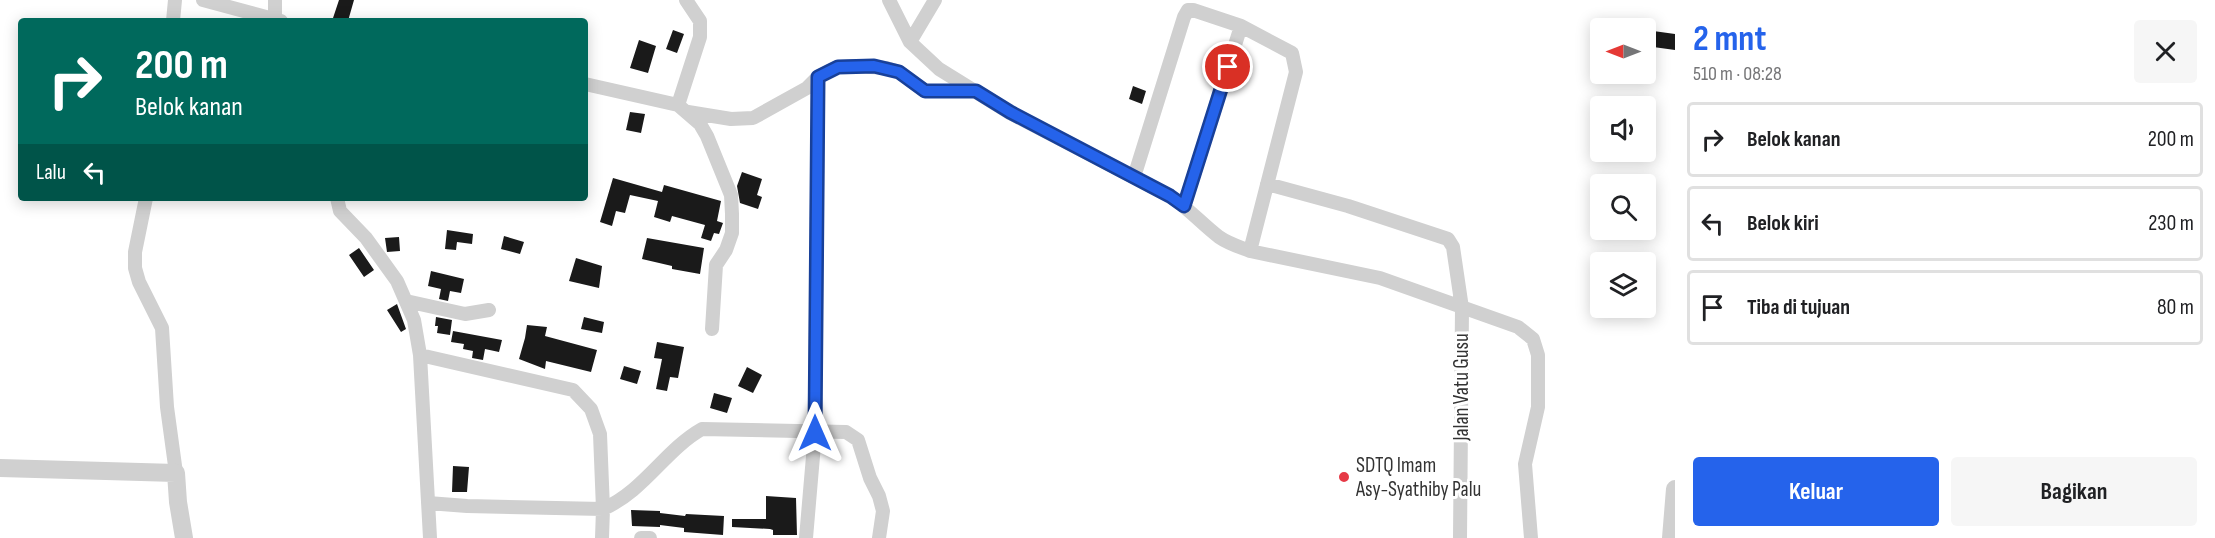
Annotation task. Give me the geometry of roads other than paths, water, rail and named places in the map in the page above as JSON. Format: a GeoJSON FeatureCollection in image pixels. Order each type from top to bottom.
{"type":"FeatureCollection","features":[{"type":"Feature","properties":{"kind":"street"},"geometry":{"type":"LineString","coordinates":[[173,18],[175,0]]}},
{"type":"Feature","properties":{"kind":"street"},"geometry":{"type":"LineString","coordinates":[[203,0],[266,18]]}},
{"type":"Feature","properties":{"kind":"street"},"geometry":{"type":"LineString","coordinates":[[275,0],[277,18]]}},
{"type":"Feature","properties":{"kind":"street"},"geometry":{"type":"LineString","coordinates":[[683,109],[700,37],[700,21],[686,0]]}},
{"type":"Feature","properties":{"kind":"street"},"geometry":{"type":"LineString","coordinates":[[889,0],[910,42],[939,69],[1010,112],[1184,206],[1219,237],[1250,251],[1380,278],[1518,327],[1530,334],[1538,355],[1539,398],[1525,464],[1531,538]]}},
{"type":"Feature","properties":{"kind":"street"},"geometry":{"type":"LineString","coordinates":[[910,42],[935,0]]}},
{"type":"Feature","properties":{"kind":"street"},"geometry":{"type":"LineString","coordinates":[[1134,177],[1187,5],[1193,10],[1241,26],[1292,53],[1295,65],[1293,83],[1250,251]]}},
{"type":"Feature","properties":{"kind":"street"},"geometry":{"type":"LineString","coordinates":[[1184,206],[1241,26]]}},
{"type":"Feature","properties":{"kind":"street"},"geometry":{"type":"LineString","coordinates":[[588,85],[731,119],[753,118],[807,88],[818,77],[838,67],[874,66],[899,72],[925,91],[976,91]]}},
{"type":"Feature","properties":{"kind":"street"},"geometry":{"type":"LineString","coordinates":[[807,538],[815,433],[818,77]]}},
{"type":"Feature","properties":{"kind":"street"},"geometry":{"type":"LineString","coordinates":[[683,109],[700,124],[707,136],[731,195],[732,233],[726,250],[716,265],[712,329]]}},
{"type":"Feature","properties":{"kind":"street","name":"Jalan Vatu Gusu"},"geometry":{"type":"LineString","coordinates":[[1267,184],[1348,206],[1448,239],[1453,247],[1462,308],[1460,538]]}},
{"type":"Feature","properties":{"kind":"street"},"geometry":{"type":"LineString","coordinates":[[145,201],[135,252],[135,268],[139,282],[162,328],[167,408],[184,538]]}},
{"type":"Feature","properties":{"kind":"street"},"geometry":{"type":"LineString","coordinates":[[338,201],[340,211],[397,281],[414,320],[420,355],[430,538]]}},
{"type":"Feature","properties":{"kind":"street"},"geometry":{"type":"LineString","coordinates":[[406,301],[465,314],[489,310]]}},
{"type":"Feature","properties":{"kind":"street"},"geometry":{"type":"LineString","coordinates":[[420,355],[573,390],[591,410],[600,434],[602,538]]}},
{"type":"Feature","properties":{"kind":"street"},"geometry":{"type":"LineString","coordinates":[[429,503],[603,509],[633,492],[684,441],[702,429],[846,432],[858,440],[870,478],[879,496],[883,511],[879,538]]}},
{"type":"Feature","properties":{"kind":"street"},"geometry":{"type":"LineString","coordinates":[[0,468],[176,473]]}},
{"type":"Feature","properties":{"kind":"street"},"geometry":{"type":"LineString","coordinates":[[1671,538],[1675,489]]}},
{"type":"Feature","properties":{"kind":"street"},"geometry":{"type":"LineString","coordinates":[[642,538],[650,538]]}},
{"type":"Feature","properties":{"kind":"place","name":"SDTQ Imam Asy-Syathiby Palu"},"geometry":{"type":"Point","coordinates":[1344,477]}}]}
